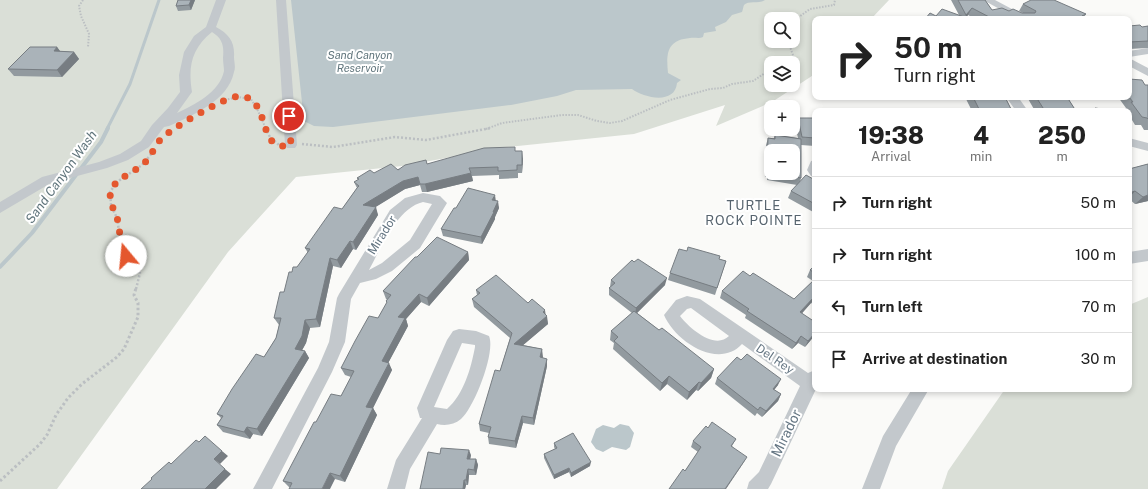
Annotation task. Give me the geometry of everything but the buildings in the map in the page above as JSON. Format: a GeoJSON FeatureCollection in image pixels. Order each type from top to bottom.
{"type":"FeatureCollection","features":[{"type":"Feature","properties":{"kind":"street"},"geometry":{"type":"LineString","coordinates":[[0,208],[47,180],[124,158],[145,144],[156,128],[172,111],[186,92],[184,75],[189,52],[198,38],[211,28],[221,0]]}},
{"type":"Feature","properties":{"kind":"street"},"geometry":{"type":"LineString","coordinates":[[281,0],[291,145]]}},
{"type":"Feature","properties":{"kind":"street"},"geometry":{"type":"LineString","coordinates":[[988,0],[1013,7],[1023,16]]}},
{"type":"Feature","properties":{"kind":"street"},"geometry":{"type":"LineString","coordinates":[[156,128],[199,107],[221,88],[229,72],[229,45],[224,34],[211,28]]}},
{"type":"Feature","properties":{"kind":"street"},"geometry":{"type":"LineString","coordinates":[[1132,54],[1148,51]]}},
{"type":"Feature","properties":{"kind":"street"},"geometry":{"type":"LineString","coordinates":[[1132,63],[1148,73]]}},
{"type":"Feature","properties":{"kind":"street"},"geometry":{"type":"LineString","coordinates":[[1132,143],[1148,147]]}},
{"type":"Feature","properties":{"kind":"street","name":"Mirador"},"geometry":{"type":"LineString","coordinates":[[262,489],[324,372],[337,342],[344,298],[355,279],[400,206],[417,199],[429,198],[437,200],[440,203],[438,209],[415,244],[387,267],[355,279]]}},
{"type":"Feature","properties":{"kind":"street"},"geometry":{"type":"LineString","coordinates":[[1132,258],[1148,255]]}},
{"type":"Feature","properties":{"kind":"street","name":"Del Rey"},"geometry":{"type":"LineString","coordinates":[[740,335],[812,379]]}},
{"type":"Feature","properties":{"kind":"street"},"geometry":{"type":"LineString","coordinates":[[459,336],[462,336],[476,338],[483,341],[484,345],[481,359],[460,409],[451,416],[440,418],[433,416],[426,412],[425,408],[455,340],[459,336]]}},
{"type":"Feature","properties":{"kind":"street","name":"Mirador"},"geometry":{"type":"LineString","coordinates":[[756,489],[765,478],[812,382]]}},
{"type":"Feature","properties":{"kind":"street"},"geometry":{"type":"LineString","coordinates":[[871,489],[889,442],[919,392]]}},
{"type":"Feature","properties":{"kind":"street"},"geometry":{"type":"LineString","coordinates":[[396,489],[402,466],[433,416]]}},
{"type":"Feature","properties":{"kind":"path"},"geometry":{"type":"LineString","coordinates":[[83,0],[79,6],[81,16],[89,34],[88,47]]}},
{"type":"Feature","properties":{"kind":"path"},"geometry":{"type":"LineString","coordinates":[[800,16],[810,9],[834,5],[836,0]]}},
{"type":"Feature","properties":{"kind":"path"},"geometry":{"type":"LineString","coordinates":[[219,103],[236,96],[251,99],[264,121],[270,139],[278,145],[305,144],[339,147],[395,137],[426,140],[492,128],[502,124],[562,115],[578,116],[610,123],[622,121],[670,100],[710,89],[722,88],[732,84],[753,81],[764,74]]}},
{"type":"Feature","properties":{"kind":"path"},"geometry":{"type":"LineString","coordinates":[[0,481],[48,435],[56,415],[68,398],[82,384],[117,357],[126,345],[138,317],[138,303],[134,295],[140,274],[126,256],[121,244],[117,218],[111,205],[110,192],[117,182],[136,170],[147,160],[154,149]]}},
{"type":"Feature","properties":{"kind":"shaded area"},"geometry":{"type":"Polygon","coordinates":[[[0,0],[889,0],[874,16],[812,16],[812,76],[800,84],[800,56],[764,56],[764,92],[787,92],[775,100],[764,100],[764,105],[716,126],[725,105],[634,134],[507,147],[402,166],[296,177],[228,252],[57,489],[0,489],[0,0]]]}},
{"type":"Feature","properties":{"kind":"shaded area"},"geometry":{"type":"Polygon","coordinates":[[[1148,297],[1148,489],[942,489],[948,471],[1003,392],[1132,392],[1132,304],[1148,297]]]}},
{"type":"Feature","properties":{"kind":"water","name":"Sand Canyon Reservoir"},"geometry":{"type":"Polygon","coordinates":[[[291,0],[765,0],[760,2],[751,2],[744,5],[742,12],[732,15],[726,22],[715,27],[716,31],[704,33],[703,37],[701,38],[682,39],[672,45],[667,59],[668,73],[681,80],[677,83],[675,90],[665,97],[651,97],[632,89],[576,90],[557,96],[511,105],[333,127],[314,126],[304,121],[291,0]]]}},
{"type":"Feature","properties":{"kind":"water"},"geometry":{"type":"Polygon","coordinates":[[[620,424],[629,426],[634,433],[630,447],[626,450],[612,447],[603,452],[596,449],[591,442],[596,429],[603,425],[614,428],[620,424]]]}},
{"type":"Feature","properties":{"kind":"waterway","name":"Sand Canyon Wash"},"geometry":{"type":"LineString","coordinates":[[107,129],[130,84],[159,0]]}},
{"type":"Feature","properties":{"kind":"waterway","name":"Sand Canyon Wash"},"geometry":{"type":"LineString","coordinates":[[0,267],[32,233],[101,142],[108,128]]}},
{"type":"Feature","properties":{"kind":"district","name":"TURTLE ROCK POINTE"},"geometry":{"type":"Point","coordinates":[754,212]}},
{"type":"Feature","properties":{"kind":"route"},"geometry":{"type":"LineString","coordinates":[[126,256],[121,244],[117,218],[111,205],[110,192],[117,182],[136,170],[152,155],[156,145],[163,137],[177,127],[212,107],[236,96],[242,96],[251,99],[255,103],[264,121],[270,139],[278,145],[291,145],[289,116]]}}]}
